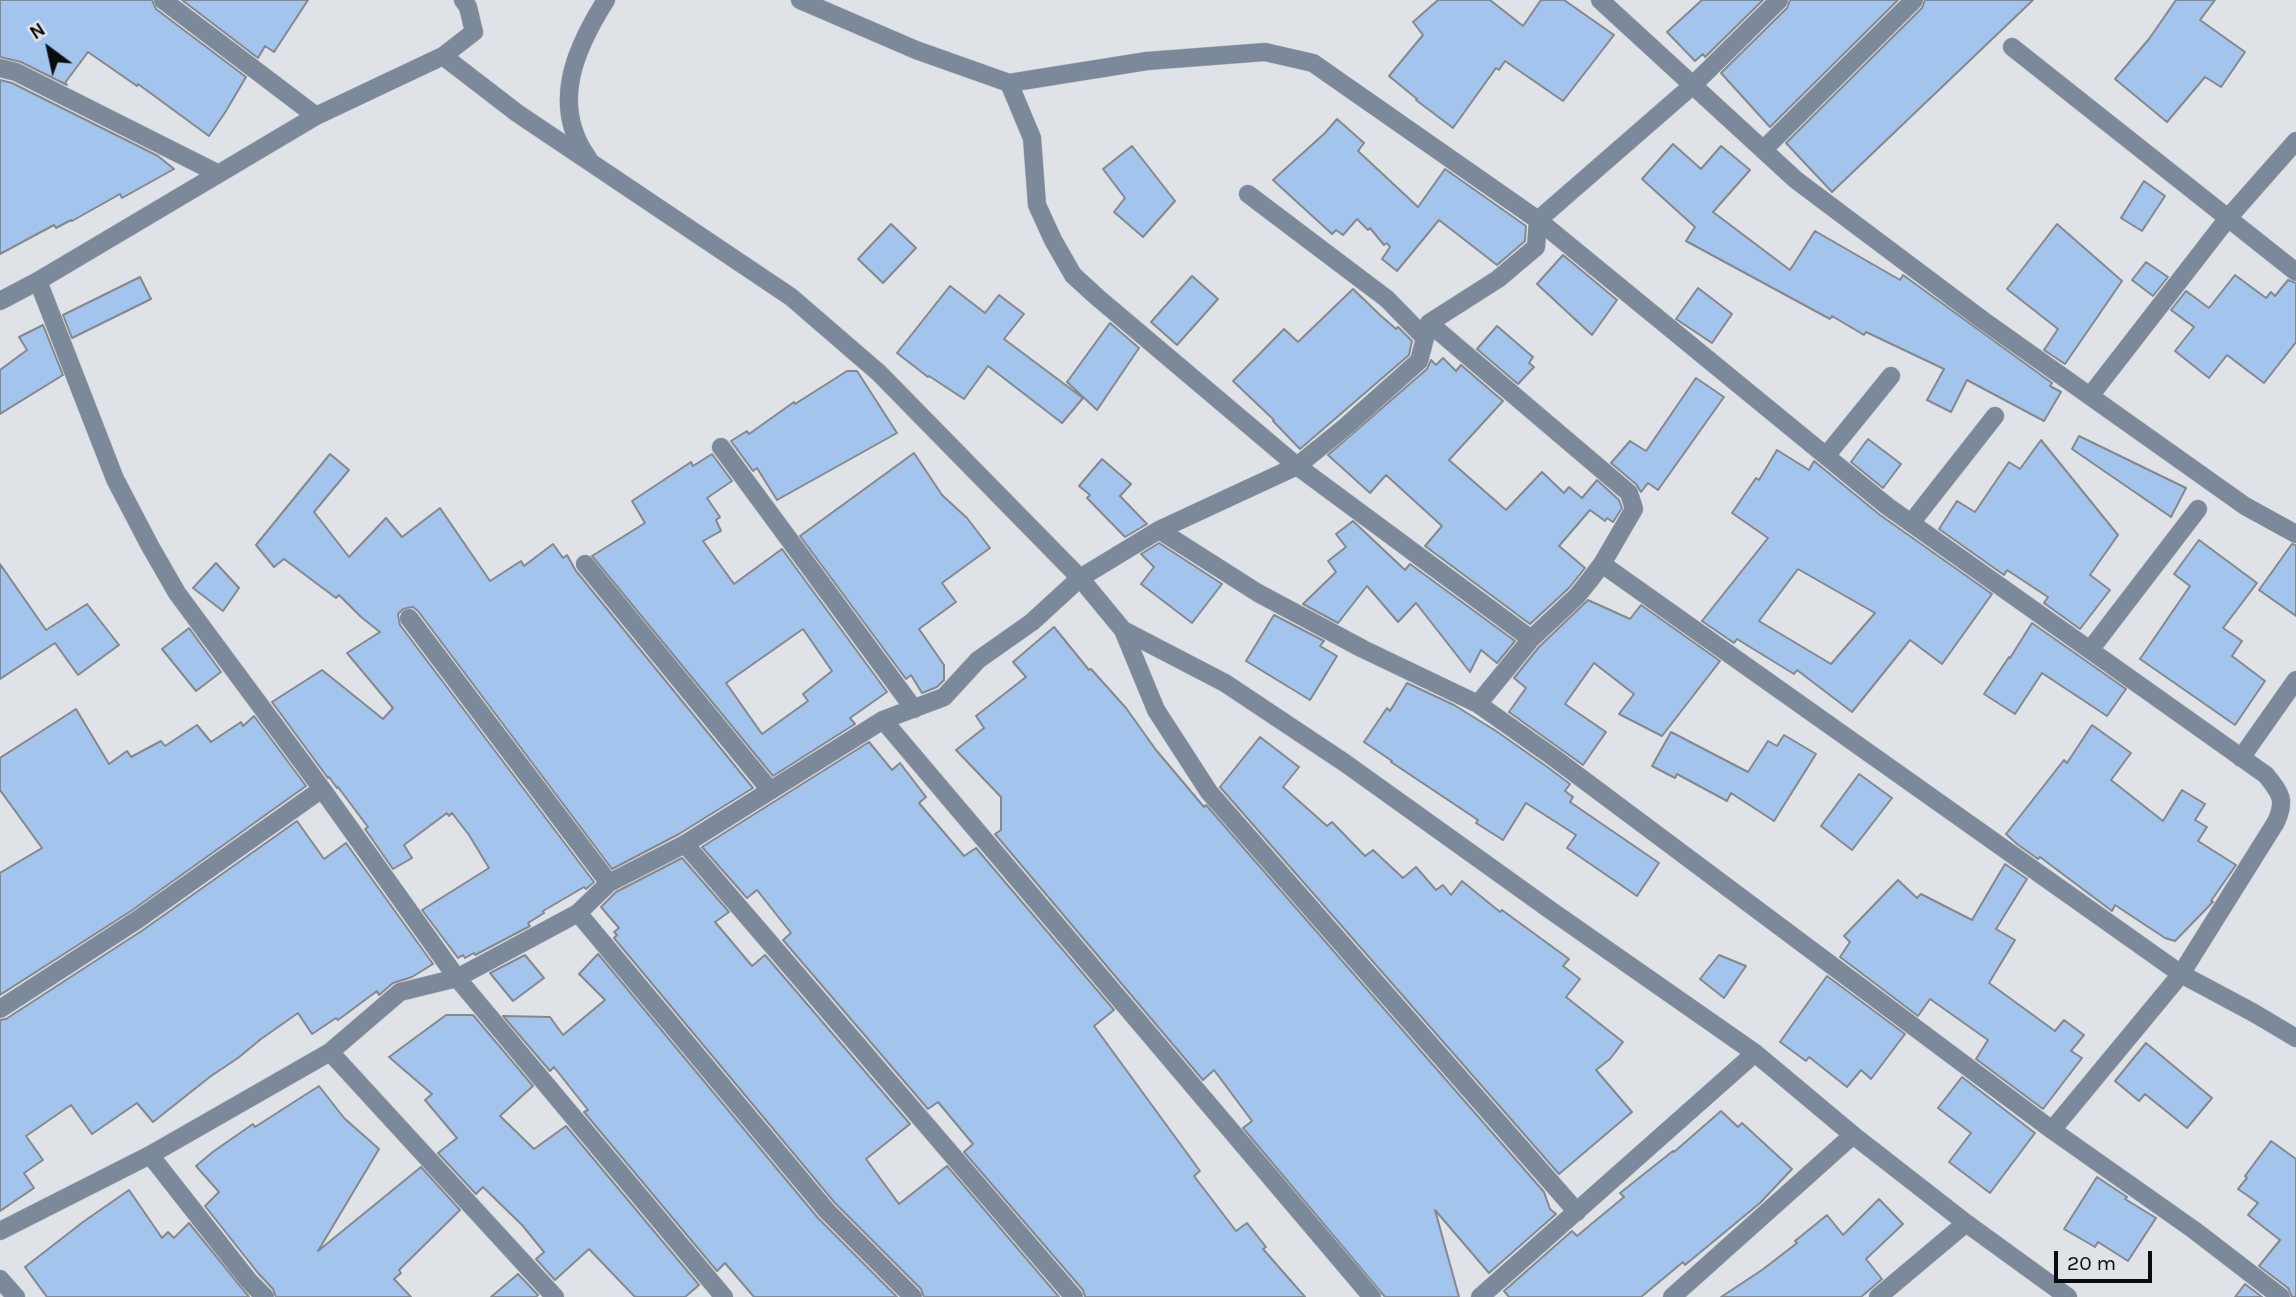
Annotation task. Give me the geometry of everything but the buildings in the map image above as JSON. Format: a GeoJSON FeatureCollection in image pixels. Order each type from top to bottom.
{"type":"FeatureCollection","features":[{"type":"Feature","properties":{"kind":"street"},"geometry":{"type":"LineString","coordinates":[[163,0],[316,116]]}},
{"type":"Feature","properties":{"kind":"street"},"geometry":{"type":"LineString","coordinates":[[0,301],[316,116],[443,56],[474,32],[468,7],[463,0]]}},
{"type":"Feature","properties":{"kind":"street"},"geometry":{"type":"LineString","coordinates":[[592,164],[578,143],[570,120],[568,94],[576,56],[606,0]]}},
{"type":"Feature","properties":{"kind":"street"},"geometry":{"type":"LineString","coordinates":[[800,0],[916,50],[1009,83],[1147,61],[1265,52],[1313,63],[1538,220],[1911,523],[2266,775],[2279,790],[2283,802],[2276,822],[2181,974],[2052,1130]]}},
{"type":"Feature","properties":{"kind":"street"},"geometry":{"type":"LineString","coordinates":[[1600,0],[1807,189],[1984,321],[2245,506],[2296,534]]}},
{"type":"Feature","properties":{"kind":"street"},"geometry":{"type":"LineString","coordinates":[[0,1231],[150,1155],[330,1052],[400,992],[457,978],[578,913],[609,883],[685,844],[883,720],[944,697],[978,660],[1032,622],[1080,578],[1159,530],[1297,466],[1419,361],[1427,331],[1498,279],[1536,247],[1538,220],[1693,85],[1779,0]]}},
{"type":"Feature","properties":{"kind":"street"},"geometry":{"type":"LineString","coordinates":[[1763,150],[1914,0]]}},
{"type":"Feature","properties":{"kind":"street"},"geometry":{"type":"LineString","coordinates":[[2012,47],[2296,272]]}},
{"type":"Feature","properties":{"kind":"street"},"geometry":{"type":"LineString","coordinates":[[443,56],[517,113],[791,298],[879,373],[1080,578],[1124,630],[1156,710],[1209,792],[1577,1212]]}},
{"type":"Feature","properties":{"kind":"street"},"geometry":{"type":"LineString","coordinates":[[0,68],[16,72],[217,173]]}},
{"type":"Feature","properties":{"kind":"street"},"geometry":{"type":"LineString","coordinates":[[1009,83],[1032,138],[1037,205],[1073,275],[1297,466],[1531,639]]}},
{"type":"Feature","properties":{"kind":"street"},"geometry":{"type":"LineString","coordinates":[[2090,396],[2228,218],[2296,141]]}},
{"type":"Feature","properties":{"kind":"street"},"geometry":{"type":"LineString","coordinates":[[1248,194],[1387,299],[1629,493],[1633,500],[1634,509],[1602,564],[1577,596],[1531,639],[1478,704]]}},
{"type":"Feature","properties":{"kind":"street"},"geometry":{"type":"LineString","coordinates":[[38,281],[115,479],[177,593],[457,978],[724,1297]]}},
{"type":"Feature","properties":{"kind":"street"},"geometry":{"type":"LineString","coordinates":[[1826,456],[1891,376]]}},
{"type":"Feature","properties":{"kind":"street"},"geometry":{"type":"LineString","coordinates":[[1911,523],[1995,416]]}},
{"type":"Feature","properties":{"kind":"street"},"geometry":{"type":"LineString","coordinates":[[720,447],[914,709]]}},
{"type":"Feature","properties":{"kind":"street"},"geometry":{"type":"LineString","coordinates":[[2090,650],[2198,509]]}},
{"type":"Feature","properties":{"kind":"street"},"geometry":{"type":"LineString","coordinates":[[1159,530],[1270,599],[1363,649],[1478,704],[2052,1130],[2194,1230],[2281,1297]]}},
{"type":"Feature","properties":{"kind":"street"},"geometry":{"type":"LineString","coordinates":[[585,564],[770,790]]}},
{"type":"Feature","properties":{"kind":"street"},"geometry":{"type":"LineString","coordinates":[[1602,564],[2181,974],[2296,1038]]}},
{"type":"Feature","properties":{"kind":"street"},"geometry":{"type":"LineString","coordinates":[[409,618],[609,883]]}},
{"type":"Feature","properties":{"kind":"street"},"geometry":{"type":"LineString","coordinates":[[1124,630],[1225,683],[1345,762],[1755,1053],[1853,1135],[1966,1223],[2068,1297]]}},
{"type":"Feature","properties":{"kind":"street"},"geometry":{"type":"LineString","coordinates":[[2241,758],[2296,680]]}},
{"type":"Feature","properties":{"kind":"street"},"geometry":{"type":"LineString","coordinates":[[883,720],[1372,1297]]}},
{"type":"Feature","properties":{"kind":"street"},"geometry":{"type":"LineString","coordinates":[[0,1009],[137,920],[322,789]]}},
{"type":"Feature","properties":{"kind":"street"},"geometry":{"type":"LineString","coordinates":[[685,844],[1074,1297]]}},
{"type":"Feature","properties":{"kind":"street"},"geometry":{"type":"LineString","coordinates":[[578,913],[827,1211],[914,1297]]}},
{"type":"Feature","properties":{"kind":"street"},"geometry":{"type":"LineString","coordinates":[[330,1052],[555,1297]]}},
{"type":"Feature","properties":{"kind":"street"},"geometry":{"type":"LineString","coordinates":[[1480,1297],[1755,1053]]}},
{"type":"Feature","properties":{"kind":"street"},"geometry":{"type":"LineString","coordinates":[[1672,1297],[1853,1135]]}},
{"type":"Feature","properties":{"kind":"street"},"geometry":{"type":"LineString","coordinates":[[150,1155],[249,1281],[265,1297]]}},
{"type":"Feature","properties":{"kind":"street"},"geometry":{"type":"LineString","coordinates":[[1878,1297],[1966,1223]]}},
{"type":"Feature","properties":{"kind":"street"},"geometry":{"type":"LineString","coordinates":[[0,1279],[16,1297]]}}]}
